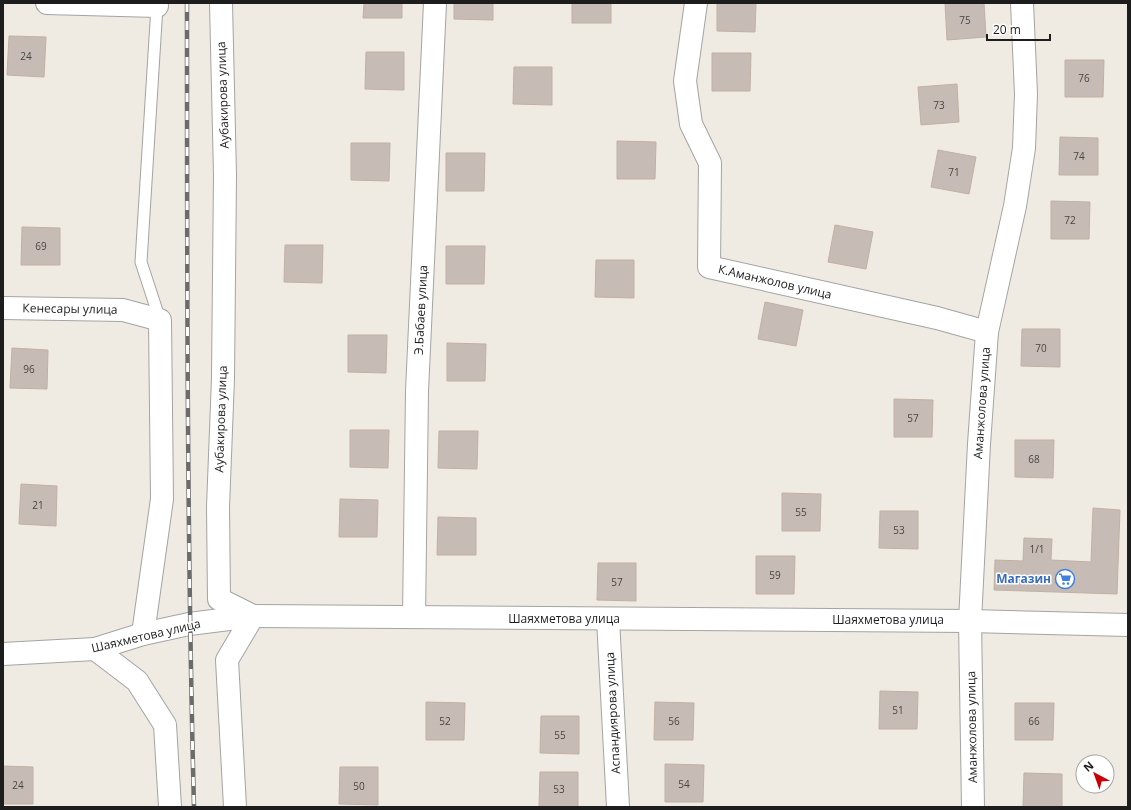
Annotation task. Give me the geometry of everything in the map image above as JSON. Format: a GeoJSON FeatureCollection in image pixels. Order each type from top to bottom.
{"type":"FeatureCollection","features":[{"type":"Feature","properties":{"kind":"street"},"geometry":{"type":"LineString","coordinates":[[47,3],[157,6]]}},
{"type":"Feature","properties":{"kind":"street","name":"Аубакирова улица"},"geometry":{"type":"LineString","coordinates":[[221,3],[225,175],[223,378],[218,507],[218,599],[253,616]]}},
{"type":"Feature","properties":{"kind":"street","name":"Э.Бабаев улица"},"geometry":{"type":"LineString","coordinates":[[414,617],[417,391],[435,3]]}},
{"type":"Feature","properties":{"kind":"street","name":"К.Аманжолов улица"},"geometry":{"type":"LineString","coordinates":[[696,3],[684,81],[691,124],[710,162],[709,267],[937,318],[987,332]]}},
{"type":"Feature","properties":{"kind":"street","name":"Аманжолова улица"},"geometry":{"type":"LineString","coordinates":[[973,807],[970,621],[987,332],[1015,206],[1024,148],[1026,94],[1022,3]]}},
{"type":"Feature","properties":{"kind":"street","name":"Кенесары улица"},"geometry":{"type":"LineString","coordinates":[[3,308],[123,310],[160,320]]}},
{"type":"Feature","properties":{"kind":"street"},"geometry":{"type":"LineString","coordinates":[[143,634],[162,499],[160,320]]}},
{"type":"Feature","properties":{"kind":"street"},"geometry":{"type":"LineString","coordinates":[[236,807],[227,660],[253,616]]}},
{"type":"Feature","properties":{"kind":"street","name":"Шаяхметова улица"},"geometry":{"type":"LineString","coordinates":[[3,654],[95,649],[143,634],[189,624],[253,616],[970,621],[1128,625]]}},
{"type":"Feature","properties":{"kind":"street","name":"Аспандиярова улица"},"geometry":{"type":"LineString","coordinates":[[608,619],[618,807]]}},
{"type":"Feature","properties":{"kind":"street"},"geometry":{"type":"LineString","coordinates":[[95,649],[136,681],[165,725],[170,807]]}},
{"type":"Feature","properties":{"kind":"lane"},"geometry":{"type":"LineString","coordinates":[[157,6],[141,262],[160,320]]}},
{"type":"Feature","properties":{"kind":"building"},"geometry":{"type":"Polygon","coordinates":[[[364,3],[402,3],[402,18],[363,18],[364,3]]]}},
{"type":"Feature","properties":{"kind":"building"},"geometry":{"type":"Polygon","coordinates":[[[454,3],[493,3],[493,20],[454,19],[454,3]]]}},
{"type":"Feature","properties":{"kind":"building"},"geometry":{"type":"Polygon","coordinates":[[[572,3],[611,3],[611,23],[572,23],[572,3]]]}},
{"type":"Feature","properties":{"kind":"building"},"geometry":{"type":"Polygon","coordinates":[[[717,3],[756,3],[755,32],[717,31],[717,3]]]}},
{"type":"Feature","properties":{"kind":"building"},"geometry":{"type":"Polygon","coordinates":[[[945,3],[984,3],[986,37],[947,40],[945,3]]]}},
{"type":"Feature","properties":{"kind":"building"},"geometry":{"type":"Polygon","coordinates":[[[9,36],[46,37],[44,77],[7,75],[9,36]]]}},
{"type":"Feature","properties":{"kind":"building"},"geometry":{"type":"Polygon","coordinates":[[[366,52],[404,52],[404,90],[365,89],[366,52]]]}},
{"type":"Feature","properties":{"kind":"building"},"geometry":{"type":"Polygon","coordinates":[[[712,53],[751,53],[750,91],[712,91],[712,53]]]}},
{"type":"Feature","properties":{"kind":"building"},"geometry":{"type":"Polygon","coordinates":[[[1065,60],[1104,60],[1103,97],[1065,97],[1065,60]]]}},
{"type":"Feature","properties":{"kind":"building"},"geometry":{"type":"Polygon","coordinates":[[[514,67],[552,67],[552,105],[513,104],[514,67]]]}},
{"type":"Feature","properties":{"kind":"building"},"geometry":{"type":"Polygon","coordinates":[[[957,84],[959,122],[921,125],[918,87],[957,84]]]}},
{"type":"Feature","properties":{"kind":"building"},"geometry":{"type":"Polygon","coordinates":[[[1060,137],[1098,138],[1098,175],[1059,175],[1060,137]]]}},
{"type":"Feature","properties":{"kind":"building"},"geometry":{"type":"Polygon","coordinates":[[[617,141],[656,142],[655,179],[617,179],[617,141]]]}},
{"type":"Feature","properties":{"kind":"building"},"geometry":{"type":"Polygon","coordinates":[[[351,143],[390,143],[389,181],[351,180],[351,143]]]}},
{"type":"Feature","properties":{"kind":"building"},"geometry":{"type":"Polygon","coordinates":[[[938,150],[976,157],[969,194],[931,187],[938,150]]]}},
{"type":"Feature","properties":{"kind":"building"},"geometry":{"type":"Polygon","coordinates":[[[446,153],[485,153],[484,191],[446,191],[446,153]]]}},
{"type":"Feature","properties":{"kind":"building"},"geometry":{"type":"Polygon","coordinates":[[[1051,201],[1090,202],[1089,239],[1051,239],[1051,201]]]}},
{"type":"Feature","properties":{"kind":"building"},"geometry":{"type":"Polygon","coordinates":[[[835,225],[873,232],[866,269],[828,262],[835,225]]]}},
{"type":"Feature","properties":{"kind":"building"},"geometry":{"type":"Polygon","coordinates":[[[22,227],[60,228],[60,265],[21,265],[22,227]]]}},
{"type":"Feature","properties":{"kind":"building"},"geometry":{"type":"Polygon","coordinates":[[[285,245],[323,245],[322,283],[284,282],[285,245]]]}},
{"type":"Feature","properties":{"kind":"building"},"geometry":{"type":"Polygon","coordinates":[[[446,246],[485,246],[484,284],[446,284],[446,246]]]}},
{"type":"Feature","properties":{"kind":"building"},"geometry":{"type":"Polygon","coordinates":[[[596,260],[634,260],[634,298],[595,297],[596,260]]]}},
{"type":"Feature","properties":{"kind":"building"},"geometry":{"type":"Polygon","coordinates":[[[765,302],[803,310],[796,346],[758,339],[765,302]]]}},
{"type":"Feature","properties":{"kind":"building"},"geometry":{"type":"Polygon","coordinates":[[[1022,329],[1060,329],[1060,367],[1021,366],[1022,329]]]}},
{"type":"Feature","properties":{"kind":"building"},"geometry":{"type":"Polygon","coordinates":[[[348,335],[387,335],[386,373],[348,372],[348,335]]]}},
{"type":"Feature","properties":{"kind":"building"},"geometry":{"type":"Polygon","coordinates":[[[447,343],[486,344],[485,381],[447,381],[447,343]]]}},
{"type":"Feature","properties":{"kind":"building"},"geometry":{"type":"Polygon","coordinates":[[[12,348],[48,350],[47,389],[10,388],[12,348]]]}},
{"type":"Feature","properties":{"kind":"building"},"geometry":{"type":"Polygon","coordinates":[[[894,399],[933,400],[932,437],[894,437],[894,399]]]}},
{"type":"Feature","properties":{"kind":"building"},"geometry":{"type":"Polygon","coordinates":[[[350,430],[389,430],[388,468],[350,467],[350,430]]]}},
{"type":"Feature","properties":{"kind":"building"},"geometry":{"type":"Polygon","coordinates":[[[439,431],[478,431],[477,469],[438,468],[439,431]]]}},
{"type":"Feature","properties":{"kind":"building"},"geometry":{"type":"Polygon","coordinates":[[[1015,440],[1054,440],[1053,478],[1015,477],[1015,440]]]}},
{"type":"Feature","properties":{"kind":"building"},"geometry":{"type":"Polygon","coordinates":[[[21,484],[57,486],[56,526],[19,524],[21,484]]]}},
{"type":"Feature","properties":{"kind":"building"},"geometry":{"type":"Polygon","coordinates":[[[782,493],[821,494],[820,531],[782,531],[782,493]]]}},
{"type":"Feature","properties":{"kind":"building"},"geometry":{"type":"Polygon","coordinates":[[[340,499],[378,500],[377,537],[339,537],[340,499]]]}},
{"type":"Feature","properties":{"kind":"building"},"geometry":{"type":"Polygon","coordinates":[[[1093,508],[1120,510],[1117,594],[994,590],[995,560],[1023,561],[1024,538],[1052,539],[1051,560],[1091,562],[1093,508]]]}},
{"type":"Feature","properties":{"kind":"building"},"geometry":{"type":"Polygon","coordinates":[[[880,511],[918,511],[918,549],[879,548],[880,511]]]}},
{"type":"Feature","properties":{"kind":"building"},"geometry":{"type":"Polygon","coordinates":[[[438,517],[476,518],[476,555],[437,555],[438,517]]]}},
{"type":"Feature","properties":{"kind":"building"},"geometry":{"type":"Polygon","coordinates":[[[756,556],[795,556],[794,594],[756,594],[756,556]]]}},
{"type":"Feature","properties":{"kind":"building"},"geometry":{"type":"Polygon","coordinates":[[[598,563],[636,563],[636,601],[597,600],[598,563]]]}},
{"type":"Feature","properties":{"kind":"building"},"geometry":{"type":"Polygon","coordinates":[[[880,691],[918,692],[917,729],[879,729],[880,691]]]}},
{"type":"Feature","properties":{"kind":"building"},"geometry":{"type":"Polygon","coordinates":[[[426,702],[465,703],[464,740],[426,740],[426,702]]]}},
{"type":"Feature","properties":{"kind":"building"},"geometry":{"type":"Polygon","coordinates":[[[655,702],[694,703],[693,740],[654,740],[655,702]]]}},
{"type":"Feature","properties":{"kind":"building"},"geometry":{"type":"Polygon","coordinates":[[[1015,703],[1054,703],[1053,740],[1015,740],[1015,703]]]}},
{"type":"Feature","properties":{"kind":"building"},"geometry":{"type":"Polygon","coordinates":[[[541,716],[579,716],[579,754],[540,753],[541,716]]]}},
{"type":"Feature","properties":{"kind":"building"},"geometry":{"type":"Polygon","coordinates":[[[665,764],[704,765],[703,802],[665,802],[665,764]]]}},
{"type":"Feature","properties":{"kind":"building"},"geometry":{"type":"Polygon","coordinates":[[[3,766],[33,767],[33,804],[3,804],[3,766]]]}},
{"type":"Feature","properties":{"kind":"building"},"geometry":{"type":"Polygon","coordinates":[[[340,767],[378,767],[378,805],[339,804],[340,767]]]}},
{"type":"Feature","properties":{"kind":"building"},"geometry":{"type":"Polygon","coordinates":[[[540,772],[578,772],[578,807],[539,807],[540,772]]]}},
{"type":"Feature","properties":{"kind":"building"},"geometry":{"type":"Polygon","coordinates":[[[1024,773],[1062,774],[1062,807],[1023,807],[1024,773]]]}},
{"type":"Feature","properties":{"kind":"railway"},"geometry":{"type":"LineString","coordinates":[[187,3],[187,304],[194,807]]}},
{"type":"Feature","properties":{"kind":"place","name":"Магазин"},"geometry":{"type":"Point","coordinates":[1065,579]}}]}
